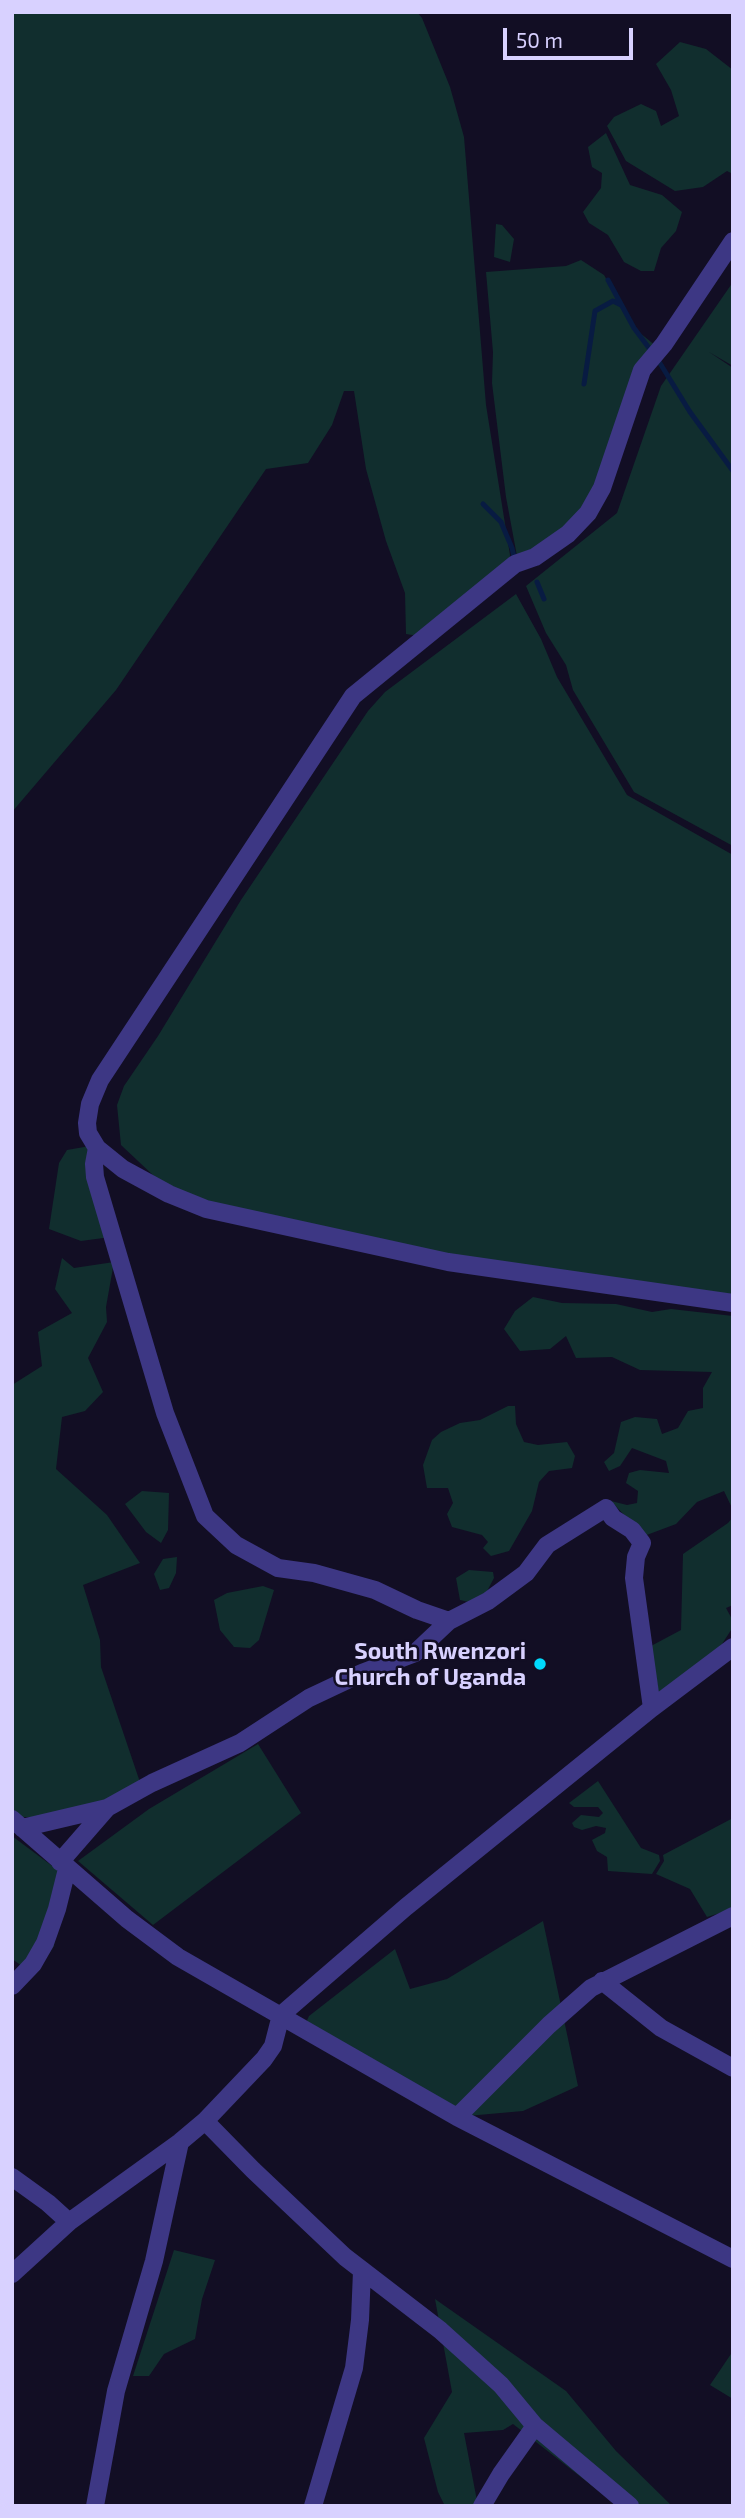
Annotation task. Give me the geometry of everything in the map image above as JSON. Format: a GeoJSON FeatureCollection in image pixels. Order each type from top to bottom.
{"type":"FeatureCollection","features":[{"type":"Feature","properties":{"kind":"street"},"geometry":{"type":"LineString","coordinates":[[733,241],[664,344],[642,370],[602,488],[588,513],[535,557],[515,564],[353,696],[100,1080],[90,1104],[87,1123],[88,1133],[97,1148],[123,1169],[169,1195],[206,1209],[449,1262],[733,1303]]}},
{"type":"Feature","properties":{"kind":"street"},"geometry":{"type":"LineString","coordinates":[[97,1148],[95,1177],[165,1413],[205,1516],[236,1545],[278,1568],[313,1573],[375,1590],[417,1610],[449,1621]]}},
{"type":"Feature","properties":{"kind":"street"},"geometry":{"type":"LineString","coordinates":[[17,1823],[107,1808],[152,1783],[240,1743],[309,1698],[362,1673],[415,1653],[449,1621],[488,1601],[526,1573],[547,1545],[606,1508],[612,1518],[632,1530],[642,1543],[636,1557],[634,1578],[652,1708]]}},
{"type":"Feature","properties":{"kind":"street"},"geometry":{"type":"LineString","coordinates":[[12,2274],[69,2222],[180,2143],[205,2121],[264,2059],[273,2046],[281,2015],[406,1908],[652,1708],[733,1647]]}},
{"type":"Feature","properties":{"kind":"street"},"geometry":{"type":"LineString","coordinates":[[12,1986],[33,1964],[45,1943],[57,1909],[64,1866],[107,1808]]}},
{"type":"Feature","properties":{"kind":"street"},"geometry":{"type":"LineString","coordinates":[[17,1823],[127,1919],[178,1957],[457,2117],[733,2259]]}},
{"type":"Feature","properties":{"kind":"street"},"geometry":{"type":"LineString","coordinates":[[457,2117],[549,2025],[602,1981],[733,1916]]}},
{"type":"Feature","properties":{"kind":"street"},"geometry":{"type":"LineString","coordinates":[[602,1981],[661,2028],[733,2068]]}},
{"type":"Feature","properties":{"kind":"street"},"geometry":{"type":"LineString","coordinates":[[205,2121],[253,2170],[362,2271],[440,2330],[501,2385],[535,2426],[630,2506]]}},
{"type":"Feature","properties":{"kind":"street"},"geometry":{"type":"LineString","coordinates":[[95,2506],[116,2391],[153,2261],[180,2143]]}},
{"type":"Feature","properties":{"kind":"street"},"geometry":{"type":"LineString","coordinates":[[12,2177],[69,2222]]}},
{"type":"Feature","properties":{"kind":"street"},"geometry":{"type":"LineString","coordinates":[[313,2506],[354,2368],[362,2271]]}},
{"type":"Feature","properties":{"kind":"street"},"geometry":{"type":"LineString","coordinates":[[482,2506],[535,2426]]}},
{"type":"Feature","properties":{"kind":"green space"},"geometry":{"type":"Polygon","coordinates":[[[12,12],[417,12],[422,18],[450,87],[464,137],[486,405],[510,555],[508,578],[425,637],[406,634],[405,593],[386,541],[366,469],[354,391],[344,391],[332,425],[308,463],[266,469],[116,690],[12,812],[12,12]]]}},
{"type":"Feature","properties":{"kind":"green space"},"geometry":{"type":"Polygon","coordinates":[[[680,42],[706,49],[733,70],[733,174],[727,171],[703,187],[675,191],[626,161],[607,126],[614,117],[641,104],[656,111],[661,126],[679,116],[671,90],[656,64],[680,42]]]}},
{"type":"Feature","properties":{"kind":"green space"},"geometry":{"type":"Polygon","coordinates":[[[606,133],[630,185],[662,195],[682,212],[676,231],[661,248],[654,271],[641,271],[624,262],[608,235],[589,223],[583,212],[601,188],[602,173],[592,167],[588,147],[606,133]]]}},
{"type":"Feature","properties":{"kind":"green space"},"geometry":{"type":"Polygon","coordinates":[[[496,224],[502,225],[514,239],[510,262],[494,257],[496,224]]]}},
{"type":"Feature","properties":{"kind":"green space"},"geometry":{"type":"Polygon","coordinates":[[[581,260],[604,275],[634,328],[662,351],[644,378],[601,505],[519,567],[506,497],[492,383],[493,352],[486,272],[566,266],[581,260]]]}},
{"type":"Feature","properties":{"kind":"green space"},"geometry":{"type":"Polygon","coordinates":[[[733,282],[733,366],[709,352],[733,368],[733,846],[634,792],[573,690],[566,665],[546,633],[526,586],[617,513],[661,386],[733,282]]]}},
{"type":"Feature","properties":{"kind":"green space"},"geometry":{"type":"Polygon","coordinates":[[[516,594],[541,639],[557,677],[627,795],[733,855],[733,1299],[480,1266],[189,1197],[155,1177],[121,1145],[117,1105],[124,1086],[158,1036],[241,900],[368,711],[385,692],[516,594]]]}},
{"type":"Feature","properties":{"kind":"green space"},"geometry":{"type":"Polygon","coordinates":[[[90,1146],[118,1236],[81,1241],[49,1229],[59,1163],[67,1150],[90,1146]]]}},
{"type":"Feature","properties":{"kind":"green space"},"geometry":{"type":"Polygon","coordinates":[[[62,1258],[74,1268],[114,1262],[106,1307],[107,1322],[88,1358],[103,1392],[85,1411],[62,1417],[56,1469],[107,1515],[140,1563],[83,1585],[100,1640],[101,1667],[144,1794],[54,1817],[14,1817],[12,1385],[42,1366],[38,1332],[72,1313],[55,1289],[62,1258]]]}},
{"type":"Feature","properties":{"kind":"green space"},"geometry":{"type":"Polygon","coordinates":[[[533,1297],[562,1303],[616,1304],[652,1312],[671,1309],[733,1316],[733,1510],[724,1491],[697,1502],[676,1524],[644,1536],[611,1501],[627,1505],[637,1503],[638,1491],[626,1483],[629,1473],[640,1470],[669,1473],[666,1461],[632,1448],[620,1466],[609,1471],[604,1462],[614,1453],[621,1422],[635,1417],[657,1419],[662,1434],[678,1428],[688,1411],[703,1408],[703,1388],[712,1372],[640,1370],[612,1357],[576,1358],[566,1336],[550,1349],[520,1351],[504,1329],[515,1311],[533,1297]]]}},
{"type":"Feature","properties":{"kind":"green space"},"geometry":{"type":"Polygon","coordinates":[[[508,1406],[515,1406],[516,1424],[524,1442],[538,1445],[567,1442],[575,1456],[572,1468],[549,1471],[539,1482],[532,1511],[509,1551],[491,1556],[483,1548],[488,1542],[482,1535],[452,1527],[447,1514],[453,1503],[448,1488],[427,1488],[423,1465],[432,1440],[441,1432],[460,1423],[480,1420],[508,1406]]]}},
{"type":"Feature","properties":{"kind":"green space"},"geometry":{"type":"Polygon","coordinates":[[[142,1491],[169,1493],[168,1530],[161,1543],[146,1532],[125,1504],[142,1491]]]}},
{"type":"Feature","properties":{"kind":"green space"},"geometry":{"type":"Polygon","coordinates":[[[733,1517],[733,1605],[726,1608],[733,1627],[722,1644],[660,1701],[651,1646],[681,1630],[683,1554],[733,1517]]]}},
{"type":"Feature","properties":{"kind":"green space"},"geometry":{"type":"Polygon","coordinates":[[[177,1557],[176,1573],[169,1588],[160,1590],[154,1574],[163,1559],[177,1557]]]}},
{"type":"Feature","properties":{"kind":"green space"},"geometry":{"type":"Polygon","coordinates":[[[469,1570],[493,1572],[494,1578],[486,1593],[473,1603],[460,1600],[456,1578],[469,1570]]]}},
{"type":"Feature","properties":{"kind":"green space"},"geometry":{"type":"Polygon","coordinates":[[[263,1586],[274,1590],[259,1640],[250,1648],[234,1647],[220,1630],[214,1600],[227,1593],[263,1586]]]}},
{"type":"Feature","properties":{"kind":"green space"},"geometry":{"type":"Polygon","coordinates":[[[258,1744],[301,1813],[153,1925],[78,1861],[149,1809],[258,1744]]]}},
{"type":"Feature","properties":{"kind":"green space"},"geometry":{"type":"Polygon","coordinates":[[[598,1781],[641,1848],[659,1855],[660,1861],[652,1874],[608,1871],[607,1857],[597,1851],[592,1840],[605,1833],[606,1828],[596,1826],[582,1830],[574,1827],[572,1823],[581,1815],[599,1817],[603,1813],[598,1807],[574,1807],[569,1803],[598,1781]]]}},
{"type":"Feature","properties":{"kind":"green space"},"geometry":{"type":"Polygon","coordinates":[[[733,1818],[733,1909],[707,1917],[690,1889],[656,1874],[664,1861],[663,1855],[733,1818]]]}},
{"type":"Feature","properties":{"kind":"green space"},"geometry":{"type":"Polygon","coordinates":[[[12,1836],[63,1874],[54,1946],[35,1975],[12,1959],[12,1836]]]}},
{"type":"Feature","properties":{"kind":"green space"},"geometry":{"type":"Polygon","coordinates":[[[543,1921],[578,2086],[523,2111],[467,2116],[305,2025],[309,2016],[395,1949],[410,1989],[447,1979],[543,1921]]]}},
{"type":"Feature","properties":{"kind":"green space"},"geometry":{"type":"Polygon","coordinates":[[[174,2250],[215,2260],[202,2299],[195,2339],[164,2354],[149,2376],[133,2376],[174,2250]]]}},
{"type":"Feature","properties":{"kind":"green space"},"geometry":{"type":"Polygon","coordinates":[[[435,2299],[566,2391],[616,2451],[672,2506],[618,2506],[513,2424],[503,2430],[464,2433],[478,2506],[445,2506],[438,2492],[424,2438],[452,2392],[435,2299]]]}},
{"type":"Feature","properties":{"kind":"green space"},"geometry":{"type":"Polygon","coordinates":[[[733,2351],[733,2399],[710,2385],[733,2351]]]}},
{"type":"Feature","properties":{"kind":"waterway"},"geometry":{"type":"LineString","coordinates":[[608,280],[634,328],[733,471]]}},
{"type":"Feature","properties":{"kind":"waterway"},"geometry":{"type":"LineString","coordinates":[[584,384],[595,311],[613,301],[621,305]]}},
{"type":"Feature","properties":{"kind":"waterway"},"geometry":{"type":"LineString","coordinates":[[483,504],[501,522],[515,561]]}},
{"type":"Feature","properties":{"kind":"waterway"},"geometry":{"type":"LineString","coordinates":[[537,582],[544,599]]}},
{"type":"Feature","properties":{"kind":"place","name":"South Rwenzori Church of Uganda"},"geometry":{"type":"Point","coordinates":[540,1664]}}]}
